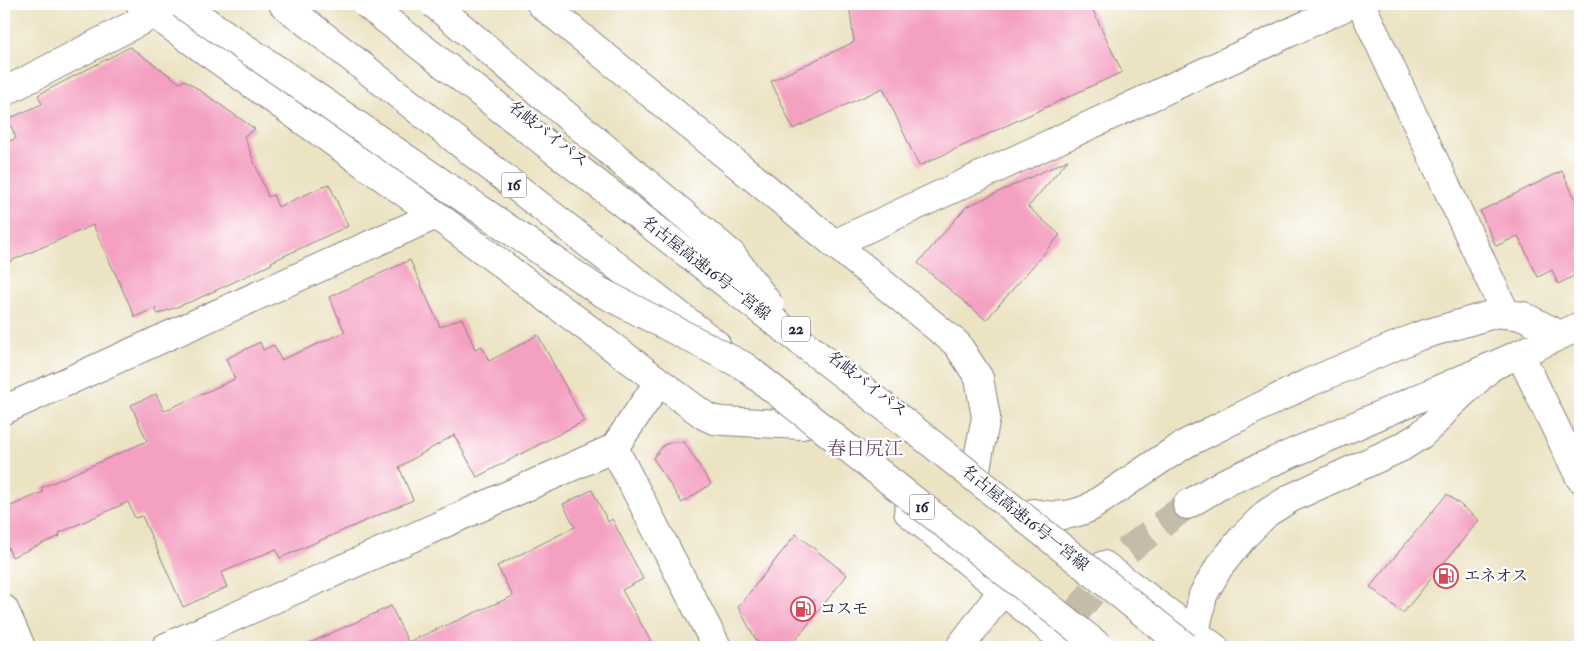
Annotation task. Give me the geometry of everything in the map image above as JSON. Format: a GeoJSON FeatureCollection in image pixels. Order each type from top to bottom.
{"type":"FeatureCollection","features":[{"type":"Feature","properties":{"kind":"main road"},"geometry":{"type":"LineString","coordinates":[[181,4],[598,291],[744,366]]}},
{"type":"Feature","properties":{"kind":"main road"},"geometry":{"type":"LineString","coordinates":[[276,4],[422,116],[1071,647]]}},
{"type":"Feature","properties":{"kind":"main road","name":"16"},"geometry":{"type":"LineString","coordinates":[[283,4],[1100,647]]}},
{"type":"Feature","properties":{"kind":"main road","name":"名古屋高速16号一宮線"},"geometry":{"type":"LineString","coordinates":[[366,4],[929,442],[1198,643]]}},
{"type":"Feature","properties":{"kind":"main road","name":"名岐バイパス"},"geometry":{"type":"LineString","coordinates":[[383,4],[729,278],[976,468],[1198,643]]}},
{"type":"Feature","properties":{"kind":"main road"},"geometry":{"type":"LineString","coordinates":[[434,4],[731,254],[794,337]]}},
{"type":"Feature","properties":{"kind":"main road"},"geometry":{"type":"LineString","coordinates":[[541,4],[957,344],[979,378],[986,417],[976,468]]}},
{"type":"Feature","properties":{"kind":"main road"},"geometry":{"type":"LineString","coordinates":[[834,244],[1351,4]]}},
{"type":"Feature","properties":{"kind":"main road"},"geometry":{"type":"LineString","coordinates":[[1361,4],[1502,314]]}},
{"type":"Feature","properties":{"kind":"main road"},"geometry":{"type":"LineString","coordinates":[[4,92],[147,9],[436,215],[658,383],[705,416],[714,420],[801,425]]}},
{"type":"Feature","properties":{"kind":"main road"},"geometry":{"type":"LineString","coordinates":[[4,410],[436,215]]}},
{"type":"Feature","properties":{"kind":"main road"},"geometry":{"type":"LineString","coordinates":[[1033,513],[1056,517],[1077,513],[1089,508],[1187,444],[1308,383],[1419,336],[1502,314],[1523,316],[1570,331]]}},
{"type":"Feature","properties":{"kind":"main road"},"geometry":{"type":"LineString","coordinates":[[1187,505],[1224,483],[1492,367],[1570,331]]}},
{"type":"Feature","properties":{"kind":"main road"},"geometry":{"type":"LineString","coordinates":[[1520,354],[1580,478]]}},
{"type":"Feature","properties":{"kind":"main road"},"geometry":{"type":"LineString","coordinates":[[1198,643],[1203,596],[1219,567],[1244,536],[1267,513],[1291,498],[1402,447],[1435,422],[1449,406],[1492,367]]}},
{"type":"Feature","properties":{"kind":"main road"},"geometry":{"type":"LineString","coordinates":[[166,647],[614,448],[658,383]]}},
{"type":"Feature","properties":{"kind":"main road"},"geometry":{"type":"LineString","coordinates":[[614,448],[717,647]]}},
{"type":"Feature","properties":{"kind":"main road"},"geometry":{"type":"LineString","coordinates":[[960,647],[1003,590]]}},
{"type":"Feature","properties":{"kind":"main road"},"geometry":{"type":"LineString","coordinates":[[4,609],[21,647]]}},
{"type":"Feature","properties":{"kind":"building"},"geometry":{"type":"Polygon","coordinates":[[[849,4],[1090,4],[1122,72],[919,166],[883,88],[793,129],[771,81],[854,42],[849,4]]]}},
{"type":"Feature","properties":{"kind":"building"},"geometry":{"type":"Polygon","coordinates":[[[130,47],[180,83],[185,80],[255,129],[244,136],[268,197],[273,195],[278,207],[329,184],[348,226],[195,300],[158,314],[155,308],[135,317],[93,225],[4,264],[4,144],[16,138],[8,119],[42,104],[38,95],[130,47]]]}},
{"type":"Feature","properties":{"kind":"building"},"geometry":{"type":"Polygon","coordinates":[[[1068,160],[1028,207],[1060,235],[986,320],[918,263],[966,207],[1068,160]]]}},
{"type":"Feature","properties":{"kind":"building"},"geometry":{"type":"Polygon","coordinates":[[[1562,171],[1580,209],[1580,273],[1558,284],[1552,270],[1538,277],[1518,236],[1496,246],[1480,211],[1562,171]]]}},
{"type":"Feature","properties":{"kind":"building"},"geometry":{"type":"Polygon","coordinates":[[[410,260],[440,327],[462,318],[475,349],[482,346],[489,361],[538,335],[584,421],[477,477],[454,435],[399,467],[413,500],[280,558],[276,549],[221,573],[227,587],[183,607],[142,516],[135,518],[128,502],[59,533],[60,536],[12,557],[4,538],[4,509],[43,492],[41,488],[147,441],[131,405],[156,394],[164,411],[235,379],[226,359],[260,342],[263,350],[274,345],[281,360],[345,332],[329,297],[410,260]]]}},
{"type":"Feature","properties":{"kind":"building"},"geometry":{"type":"Polygon","coordinates":[[[673,442],[684,442],[711,484],[682,503],[653,458],[664,445],[673,442]]]}},
{"type":"Feature","properties":{"kind":"building"},"geometry":{"type":"Polygon","coordinates":[[[592,490],[608,522],[612,519],[643,579],[622,590],[654,647],[301,647],[391,606],[408,642],[513,596],[497,566],[575,527],[563,504],[592,490]]]}},
{"type":"Feature","properties":{"kind":"building"},"geometry":{"type":"Polygon","coordinates":[[[1447,494],[1479,520],[1403,613],[1370,587],[1447,494]]]}},
{"type":"Feature","properties":{"kind":"building"},"geometry":{"type":"Polygon","coordinates":[[[796,534],[847,575],[790,647],[760,647],[738,607],[796,534]]]}},
{"type":"Feature","properties":{"kind":"tunnel"},"geometry":{"type":"LineString","coordinates":[[1047,647],[1128,550],[1187,505]]}},
{"type":"Feature","properties":{"kind":"place","name":"エネオス"},"geometry":{"type":"Point","coordinates":[1446,576]}},
{"type":"Feature","properties":{"kind":"place","name":"コスモ"},"geometry":{"type":"Point","coordinates":[803,609]}},
{"type":"Feature","properties":{"kind":"district","name":"春日尻江"},"geometry":{"type":"Point","coordinates":[865,449]}}]}
